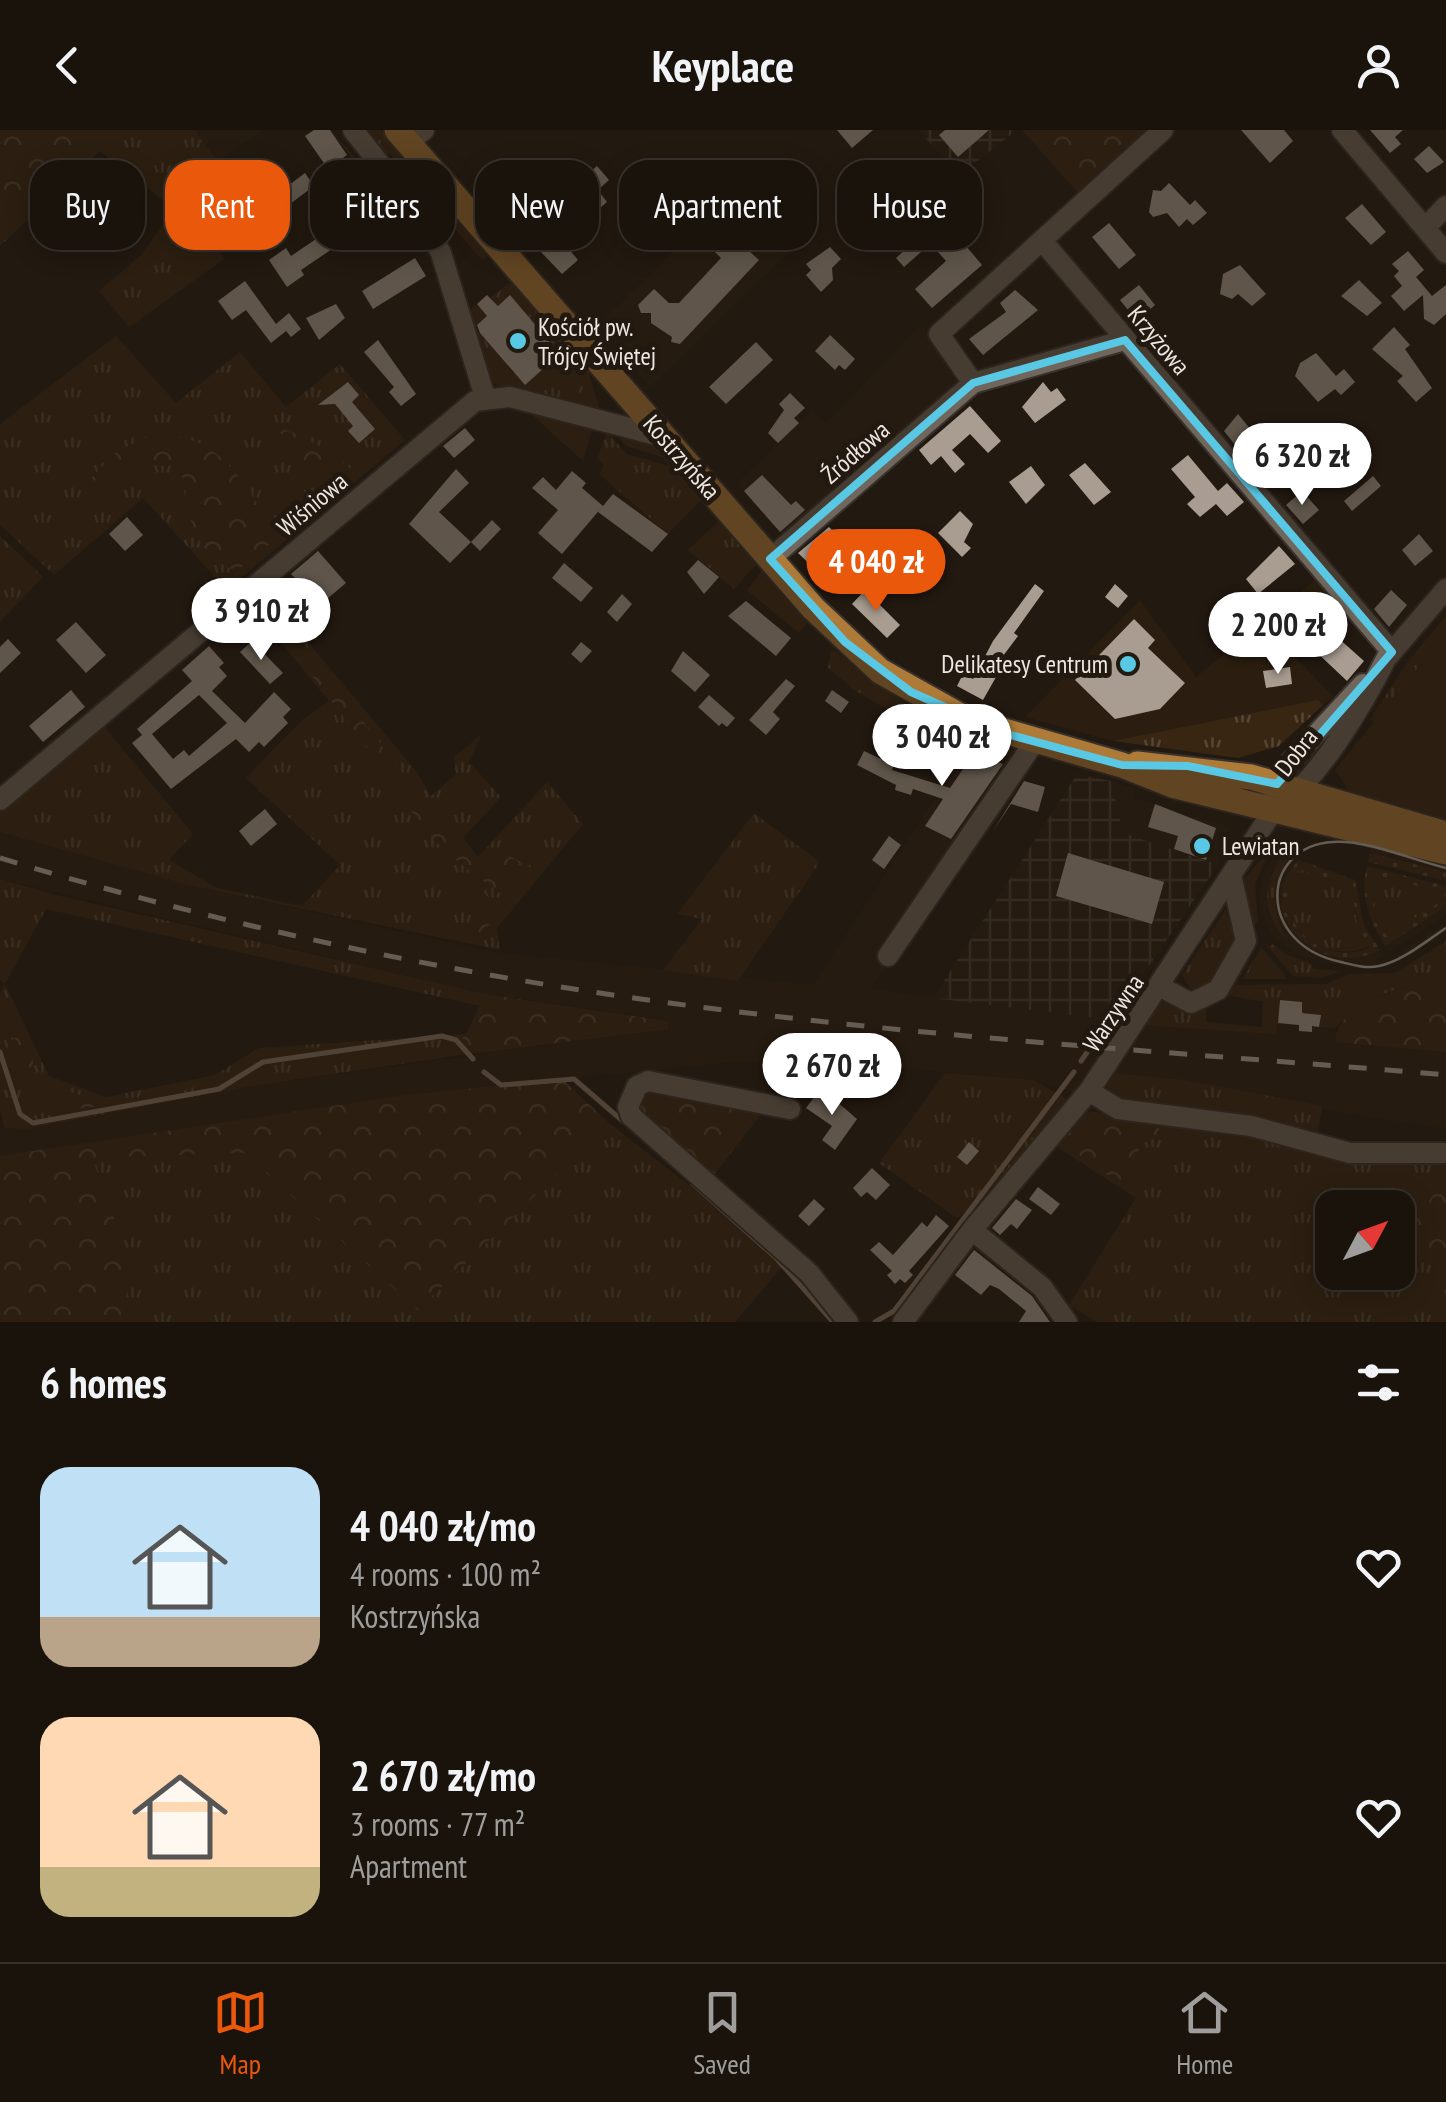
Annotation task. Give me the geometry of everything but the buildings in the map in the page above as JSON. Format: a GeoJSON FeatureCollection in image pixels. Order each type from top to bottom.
{"type":"FeatureCollection","features":[{"type":"Feature","properties":{"kind":"main road","name":"Kostrzyńska"},"geometry":{"type":"LineString","coordinates":[[410,134],[770,559],[838,634],[880,670],[941,708],[1172,784],[1283,794],[1446,834]]}},
{"type":"Feature","properties":{"kind":"main road","name":"Kostrzyńska"},"geometry":{"type":"LineString","coordinates":[[1283,794],[1446,852]]}},
{"type":"Feature","properties":{"kind":"street"},"geometry":{"type":"LineString","coordinates":[[353,130],[421,216],[441,252],[484,397],[510,397],[664,437]]}},
{"type":"Feature","properties":{"kind":"street"},"geometry":{"type":"LineString","coordinates":[[973,383],[939,334],[1163,130]]}},
{"type":"Feature","properties":{"kind":"street"},"geometry":{"type":"LineString","coordinates":[[1342,130],[1446,252]]}},
{"type":"Feature","properties":{"kind":"street"},"geometry":{"type":"LineString","coordinates":[[1425,228],[1446,206]]}},
{"type":"Feature","properties":{"kind":"street","name":"Krzyżowa"},"geometry":{"type":"LineString","coordinates":[[1044,242],[1389,654]]}},
{"type":"Feature","properties":{"kind":"street","name":"Źródłowa"},"geometry":{"type":"LineString","coordinates":[[770,559],[973,383],[1125,340]]}},
{"type":"Feature","properties":{"kind":"street","name":"Wiśniowa"},"geometry":{"type":"LineString","coordinates":[[0,800],[468,405],[484,397]]}},
{"type":"Feature","properties":{"kind":"street"},"geometry":{"type":"LineString","coordinates":[[588,419],[610,412],[629,397]]}},
{"type":"Feature","properties":{"kind":"street","name":"Dobra"},"geometry":{"type":"LineString","coordinates":[[1283,794],[1350,724],[1389,654],[1446,589]]}},
{"type":"Feature","properties":{"kind":"street"},"geometry":{"type":"LineString","coordinates":[[888,956],[1035,741]]}},
{"type":"Feature","properties":{"kind":"street","name":"Warzywna"},"geometry":{"type":"LineString","coordinates":[[903,1322],[972,1230],[1089,1091],[1162,987],[1283,794]]}},
{"type":"Feature","properties":{"kind":"street"},"geometry":{"type":"LineString","coordinates":[[1162,987],[1191,1003],[1218,990],[1246,940],[1232,879]]}},
{"type":"Feature","properties":{"kind":"street"},"geometry":{"type":"LineString","coordinates":[[790,1109],[648,1082],[637,1086],[628,1107],[645,1128],[809,1273],[848,1322]]}},
{"type":"Feature","properties":{"kind":"street"},"geometry":{"type":"LineString","coordinates":[[1089,1091],[1118,1108],[1252,1126],[1350,1152],[1446,1153]]}},
{"type":"Feature","properties":{"kind":"street"},"geometry":{"type":"LineString","coordinates":[[972,1230],[1042,1287],[1067,1322]]}},
{"type":"Feature","properties":{"kind":"highlighted area"},"geometry":{"type":"Polygon","coordinates":[[[1125,340],[1392,652],[1277,784],[1188,766],[1122,765],[1003,733],[911,692],[845,642],[770,559],[973,383],[1125,340]]]}},
{"type":"Feature","properties":{"kind":"shaded area"},"geometry":{"type":"Polygon","coordinates":[[[195,130],[263,130],[221,160],[217,160],[195,130]]]}},
{"type":"Feature","properties":{"kind":"shaded area"},"geometry":{"type":"Polygon","coordinates":[[[919,130],[1017,130],[979,160],[944,160],[919,130]]]}},
{"type":"Feature","properties":{"kind":"shaded area"},"geometry":{"type":"Polygon","coordinates":[[[675,250],[783,250],[787,254],[650,387],[598,325],[675,250]]]}},
{"type":"Feature","properties":{"kind":"shaded area"},"geometry":{"type":"Polygon","coordinates":[[[921,325],[957,371],[954,392],[786,539],[737,483],[812,410],[826,423],[921,325]]]}},
{"type":"Feature","properties":{"kind":"shaded area"},"geometry":{"type":"Polygon","coordinates":[[[1318,577],[1345,608],[1291,653],[1334,697],[1323,705],[1318,700],[1113,741],[1025,717],[1140,600],[1196,677],[1318,577]]]}},
{"type":"Feature","properties":{"kind":"shaded area"},"geometry":{"type":"Polygon","coordinates":[[[971,744],[1026,760],[871,989],[1112,1020],[1125,1028],[1152,1023],[1276,1034],[1280,1000],[1302,1002],[1321,1015],[1320,1027],[1336,1028],[1336,1042],[1446,1052],[1446,1129],[1280,1103],[1144,1076],[1092,1077],[1080,1094],[1034,1080],[821,1061],[733,1062],[406,1095],[0,1163],[0,1128],[27,1129],[252,1086],[668,1028],[668,1020],[485,994],[0,879],[0,832],[188,885],[494,952],[813,985],[971,744]]]}},
{"type":"Feature","properties":{"kind":"shaded area"},"geometry":{"type":"Polygon","coordinates":[[[1077,774],[1111,781],[1123,833],[1218,865],[1112,1020],[933,998],[1077,774]]]}},
{"type":"Feature","properties":{"kind":"shaded area"},"geometry":{"type":"Polygon","coordinates":[[[1111,781],[1136,789],[1133,798],[1229,827],[1218,865],[1122,833],[1111,781]]]}},
{"type":"Feature","properties":{"kind":"shaded area"},"geometry":{"type":"Polygon","coordinates":[[[1372,845],[1446,865],[1446,872],[1370,853],[1372,845]]]}},
{"type":"Feature","properties":{"kind":"shaded area"},"geometry":{"type":"Polygon","coordinates":[[[1282,846],[1287,850],[1272,872],[1266,899],[1269,917],[1286,938],[1277,922],[1274,894],[1279,876],[1293,855],[1299,860],[1289,871],[1303,945],[1347,959],[1380,950],[1384,956],[1371,963],[1387,960],[1391,966],[1350,968],[1299,955],[1274,938],[1260,911],[1259,890],[1265,871],[1282,846]]]}},
{"type":"Feature","properties":{"kind":"shaded area"},"geometry":{"type":"Polygon","coordinates":[[[1446,907],[1446,915],[1389,952],[1385,946],[1446,907]]]}},
{"type":"Feature","properties":{"kind":"shaded area"},"geometry":{"type":"Polygon","coordinates":[[[1446,923],[1446,932],[1399,962],[1395,956],[1446,923]]]}},
{"type":"Feature","properties":{"kind":"green space"},"geometry":{"type":"Polygon","coordinates":[[[0,130],[195,130],[217,160],[165,160],[165,202],[145,186],[145,160],[111,160],[100,151],[91,160],[30,160],[30,218],[0,246],[0,130]]]}},
{"type":"Feature","properties":{"kind":"green space"},"geometry":{"type":"Polygon","coordinates":[[[0,130],[87,132],[69,160],[30,160],[30,202],[0,232],[0,130]]]}},
{"type":"Feature","properties":{"kind":"green space"},"geometry":{"type":"Polygon","coordinates":[[[331,130],[357,160],[353,160],[331,130]]]}},
{"type":"Feature","properties":{"kind":"green space"},"geometry":{"type":"Polygon","coordinates":[[[359,130],[380,130],[406,160],[395,160],[389,153],[380,160],[359,130]]]}},
{"type":"Feature","properties":{"kind":"green space"},"geometry":{"type":"Polygon","coordinates":[[[1022,130],[1155,130],[1080,195],[1022,130]]]}},
{"type":"Feature","properties":{"kind":"green space"},"geometry":{"type":"Polygon","coordinates":[[[455,216],[475,239],[475,250],[486,252],[482,260],[455,229],[455,216]]]}},
{"type":"Feature","properties":{"kind":"green space"},"geometry":{"type":"Polygon","coordinates":[[[165,221],[165,250],[218,250],[224,259],[129,327],[99,291],[145,249],[165,221]]]}},
{"type":"Feature","properties":{"kind":"green space"},"geometry":{"type":"Polygon","coordinates":[[[511,281],[588,370],[600,411],[491,383],[466,313],[477,304],[487,316],[475,328],[525,385],[560,354],[510,296],[498,306],[491,298],[511,281]]]}},
{"type":"Feature","properties":{"kind":"green space"},"geometry":{"type":"Polygon","coordinates":[[[116,336],[176,403],[240,352],[286,407],[340,364],[405,440],[227,590],[143,498],[54,575],[0,525],[0,424],[116,336]]]}},
{"type":"Feature","properties":{"kind":"green space"},"geometry":{"type":"Polygon","coordinates":[[[569,355],[584,390],[579,402],[563,394],[555,378],[569,355]]]}},
{"type":"Feature","properties":{"kind":"green space"},"geometry":{"type":"Polygon","coordinates":[[[528,411],[592,429],[583,461],[528,411]]]}},
{"type":"Feature","properties":{"kind":"green space"},"geometry":{"type":"Polygon","coordinates":[[[277,428],[307,439],[335,457],[352,470],[348,481],[324,496],[277,428]]]}},
{"type":"Feature","properties":{"kind":"green space"},"geometry":{"type":"Polygon","coordinates":[[[607,432],[627,454],[670,466],[701,500],[668,534],[599,474],[604,465],[597,459],[607,432]]]}},
{"type":"Feature","properties":{"kind":"green space"},"geometry":{"type":"Polygon","coordinates":[[[150,434],[194,441],[226,462],[274,532],[270,544],[237,571],[223,565],[196,535],[185,480],[171,466],[134,464],[86,484],[114,454],[150,434]]]}},
{"type":"Feature","properties":{"kind":"green space"},"geometry":{"type":"Polygon","coordinates":[[[616,434],[657,446],[674,461],[626,446],[616,434]]]}},
{"type":"Feature","properties":{"kind":"green space"},"geometry":{"type":"Polygon","coordinates":[[[719,521],[756,564],[734,589],[688,550],[719,521]]]}},
{"type":"Feature","properties":{"kind":"green space"},"geometry":{"type":"Polygon","coordinates":[[[0,536],[43,577],[0,622],[0,536]]]}},
{"type":"Feature","properties":{"kind":"green space"},"geometry":{"type":"Polygon","coordinates":[[[762,571],[807,623],[799,633],[747,590],[762,571]]]}},
{"type":"Feature","properties":{"kind":"green space"},"geometry":{"type":"Polygon","coordinates":[[[265,583],[296,628],[416,771],[431,796],[456,774],[454,757],[482,734],[469,762],[501,797],[463,838],[478,857],[547,782],[583,824],[497,928],[500,950],[188,885],[0,832],[0,808],[102,724],[193,834],[169,860],[217,888],[302,906],[340,865],[246,778],[303,719],[329,701],[246,600],[265,583]]]}},
{"type":"Feature","properties":{"kind":"green space"},"geometry":{"type":"Polygon","coordinates":[[[263,600],[372,732],[450,841],[479,861],[508,855],[533,869],[520,891],[504,896],[433,839],[262,611],[263,600]]]}},
{"type":"Feature","properties":{"kind":"green space"},"geometry":{"type":"Polygon","coordinates":[[[1446,616],[1446,633],[1374,722],[1370,719],[1408,661],[1446,616]]]}},
{"type":"Feature","properties":{"kind":"green space"},"geometry":{"type":"Polygon","coordinates":[[[1446,633],[1446,824],[1353,797],[1335,770],[1446,633]]]}},
{"type":"Feature","properties":{"kind":"green space"},"geometry":{"type":"Polygon","coordinates":[[[832,649],[915,711],[910,722],[857,692],[827,667],[832,649]]]}},
{"type":"Feature","properties":{"kind":"green space"},"geometry":{"type":"Polygon","coordinates":[[[1318,700],[1323,705],[1279,746],[1238,758],[1113,741],[1318,700]]]}},
{"type":"Feature","properties":{"kind":"green space"},"geometry":{"type":"Polygon","coordinates":[[[923,716],[1019,753],[1014,757],[918,726],[923,716]]]}},
{"type":"Feature","properties":{"kind":"green space"},"geometry":{"type":"Polygon","coordinates":[[[754,813],[820,862],[738,981],[663,970],[702,919],[677,914],[754,813]]]}},
{"type":"Feature","properties":{"kind":"green space"},"geometry":{"type":"Polygon","coordinates":[[[1270,850],[1255,884],[1258,921],[1252,928],[1241,882],[1270,850]]]}},
{"type":"Feature","properties":{"kind":"green space"},"geometry":{"type":"Polygon","coordinates":[[[1287,850],[1293,855],[1279,876],[1275,897],[1287,940],[1271,918],[1267,896],[1273,873],[1287,850]]]}},
{"type":"Feature","properties":{"kind":"green space"},"geometry":{"type":"Polygon","coordinates":[[[1370,853],[1446,872],[1446,881],[1368,862],[1370,853]]]}},
{"type":"Feature","properties":{"kind":"green space"},"geometry":{"type":"Polygon","coordinates":[[[1299,860],[1355,880],[1364,925],[1380,950],[1358,957],[1335,957],[1298,937],[1286,920],[1281,901],[1285,881],[1299,860]],[[1299,869],[1290,887],[1288,904],[1293,920],[1317,945],[1351,952],[1370,947],[1358,928],[1351,886],[1299,869]]]}},
{"type":"Feature","properties":{"kind":"green space"},"geometry":{"type":"Polygon","coordinates":[[[1367,866],[1446,886],[1446,893],[1372,875],[1376,921],[1387,936],[1446,898],[1446,907],[1385,946],[1367,908],[1367,866]]]}},
{"type":"Feature","properties":{"kind":"green space"},"geometry":{"type":"Polygon","coordinates":[[[1299,869],[1351,886],[1358,928],[1370,946],[1333,950],[1303,934],[1288,905],[1290,887],[1299,869]]]}},
{"type":"Feature","properties":{"kind":"green space"},"geometry":{"type":"Polygon","coordinates":[[[1372,875],[1446,893],[1446,898],[1387,937],[1376,921],[1372,875]]]}},
{"type":"Feature","properties":{"kind":"green space"},"geometry":{"type":"Polygon","coordinates":[[[0,879],[485,994],[480,1006],[46,909],[5,984],[0,980],[0,879]]]}},
{"type":"Feature","properties":{"kind":"green space"},"geometry":{"type":"Polygon","coordinates":[[[477,887],[488,897],[493,922],[473,937],[461,934],[472,922],[470,891],[477,887]]]}},
{"type":"Feature","properties":{"kind":"green space"},"geometry":{"type":"Polygon","coordinates":[[[1225,910],[1237,937],[1207,988],[1191,990],[1182,975],[1225,910]]]}},
{"type":"Feature","properties":{"kind":"green space"},"geometry":{"type":"Polygon","coordinates":[[[1446,941],[1446,982],[1386,993],[1358,1008],[1336,1028],[1319,1027],[1320,1015],[1302,1013],[1302,1002],[1280,1000],[1276,1034],[1140,1025],[1158,1006],[1171,1003],[1185,1008],[1207,1008],[1206,1022],[1262,1027],[1263,1002],[1226,995],[1234,985],[1326,984],[1349,974],[1395,973],[1446,941]]]}},
{"type":"Feature","properties":{"kind":"green space"},"geometry":{"type":"Polygon","coordinates":[[[1273,944],[1285,954],[1312,964],[1313,969],[1341,971],[1321,978],[1293,976],[1268,947],[1273,944]]]}},
{"type":"Feature","properties":{"kind":"green space"},"geometry":{"type":"Polygon","coordinates":[[[1261,947],[1284,974],[1286,979],[1243,979],[1261,947]]]}},
{"type":"Feature","properties":{"kind":"green space"},"geometry":{"type":"Polygon","coordinates":[[[1425,981],[1446,982],[1446,1052],[1335,1042],[1338,1029],[1356,1008],[1425,981]]]}},
{"type":"Feature","properties":{"kind":"green space"},"geometry":{"type":"Polygon","coordinates":[[[5,984],[49,1076],[106,1097],[215,1075],[259,1048],[466,1034],[447,1057],[252,1086],[27,1129],[4,1128],[0,1108],[0,994],[5,984]]]}},
{"type":"Feature","properties":{"kind":"green space"},"geometry":{"type":"Polygon","coordinates":[[[485,994],[668,1021],[668,1029],[447,1057],[466,1034],[485,994]]]}},
{"type":"Feature","properties":{"kind":"green space"},"geometry":{"type":"Polygon","coordinates":[[[17,1037],[32,1056],[30,1082],[21,1079],[7,1042],[17,1037]]]}},
{"type":"Feature","properties":{"kind":"green space"},"geometry":{"type":"Polygon","coordinates":[[[945,1073],[1034,1080],[1086,1111],[1446,1160],[1446,1322],[1097,1322],[1069,1305],[1136,1198],[1054,1145],[957,1218],[879,1163],[945,1073]]]}},
{"type":"Feature","properties":{"kind":"green space"},"geometry":{"type":"Polygon","coordinates":[[[1111,1073],[1184,1080],[1322,1106],[1318,1132],[1154,1111],[1111,1097],[1107,1085],[1111,1073]]]}},
{"type":"Feature","properties":{"kind":"green space"},"geometry":{"type":"Polygon","coordinates":[[[562,1079],[609,1123],[418,1310],[244,1153],[92,1158],[128,1256],[125,1322],[0,1322],[0,1156],[406,1095],[562,1079]]]}},
{"type":"Feature","properties":{"kind":"green space"},"geometry":{"type":"Polygon","coordinates":[[[643,1087],[766,1108],[713,1176],[634,1113],[643,1087]]]}},
{"type":"Feature","properties":{"kind":"green space"},"geometry":{"type":"Polygon","coordinates":[[[61,1089],[111,1105],[64,1110],[54,1101],[61,1089]]]}},
{"type":"Feature","properties":{"kind":"green space"},"geometry":{"type":"Polygon","coordinates":[[[1095,1112],[1141,1126],[1156,1125],[1164,1135],[1141,1144],[1128,1182],[1092,1165],[1071,1144],[1067,1135],[1095,1112]]]}},
{"type":"Feature","properties":{"kind":"green space"},"geometry":{"type":"Polygon","coordinates":[[[609,1123],[787,1261],[735,1322],[125,1322],[128,1256],[92,1158],[244,1153],[418,1309],[609,1123]]]}},
{"type":"Feature","properties":{"kind":"green space"},"geometry":{"type":"Polygon","coordinates":[[[1446,1178],[1446,1259],[1415,1241],[1415,1214],[1422,1212],[1446,1178]]]}},
{"type":"Feature","properties":{"kind":"waterway"},"geometry":{"type":"LineString","coordinates":[[1103,1029],[1133,987]]}},
{"type":"Feature","properties":{"kind":"waterway"},"geometry":{"type":"LineString","coordinates":[[0,1052],[20,1114],[33,1123],[219,1089],[263,1062],[442,1036],[456,1040],[473,1059]]}},
{"type":"Feature","properties":{"kind":"waterway"},"geometry":{"type":"LineString","coordinates":[[1081,1061],[1088,1051]]}},
{"type":"Feature","properties":{"kind":"waterway"},"geometry":{"type":"LineString","coordinates":[[484,1072],[501,1085],[574,1079],[625,1123]]}},
{"type":"Feature","properties":{"kind":"waterway"},"geometry":{"type":"LineString","coordinates":[[875,1322],[894,1311],[1074,1072]]}},
{"type":"Feature","properties":{"kind":"waterway"},"geometry":{"type":"LineString","coordinates":[[693,1184],[776,1258],[833,1322]]}},
{"type":"Feature","properties":{"kind":"tram line"},"geometry":{"type":"LineString","coordinates":[[1446,868],[1375,847],[1333,842],[1309,848],[1291,860],[1281,877],[1277,897],[1281,917],[1293,936],[1313,952],[1364,967],[1397,960],[1446,928]]}},
{"type":"Feature","properties":{"kind":"railway"},"geometry":{"type":"LineString","coordinates":[[0,858],[177,907],[355,949],[625,997],[898,1029],[1446,1075]]}},
{"type":"Feature","properties":{"kind":"place","name":"Kościół pw. Trójcy Świętej"},"geometry":{"type":"Point","coordinates":[518,341]}},
{"type":"Feature","properties":{"kind":"place","name":"Delikatesy Centrum"},"geometry":{"type":"Point","coordinates":[1128,664]}},
{"type":"Feature","properties":{"kind":"place","name":"Lewiatan"},"geometry":{"type":"Point","coordinates":[1202,846]}}]}
